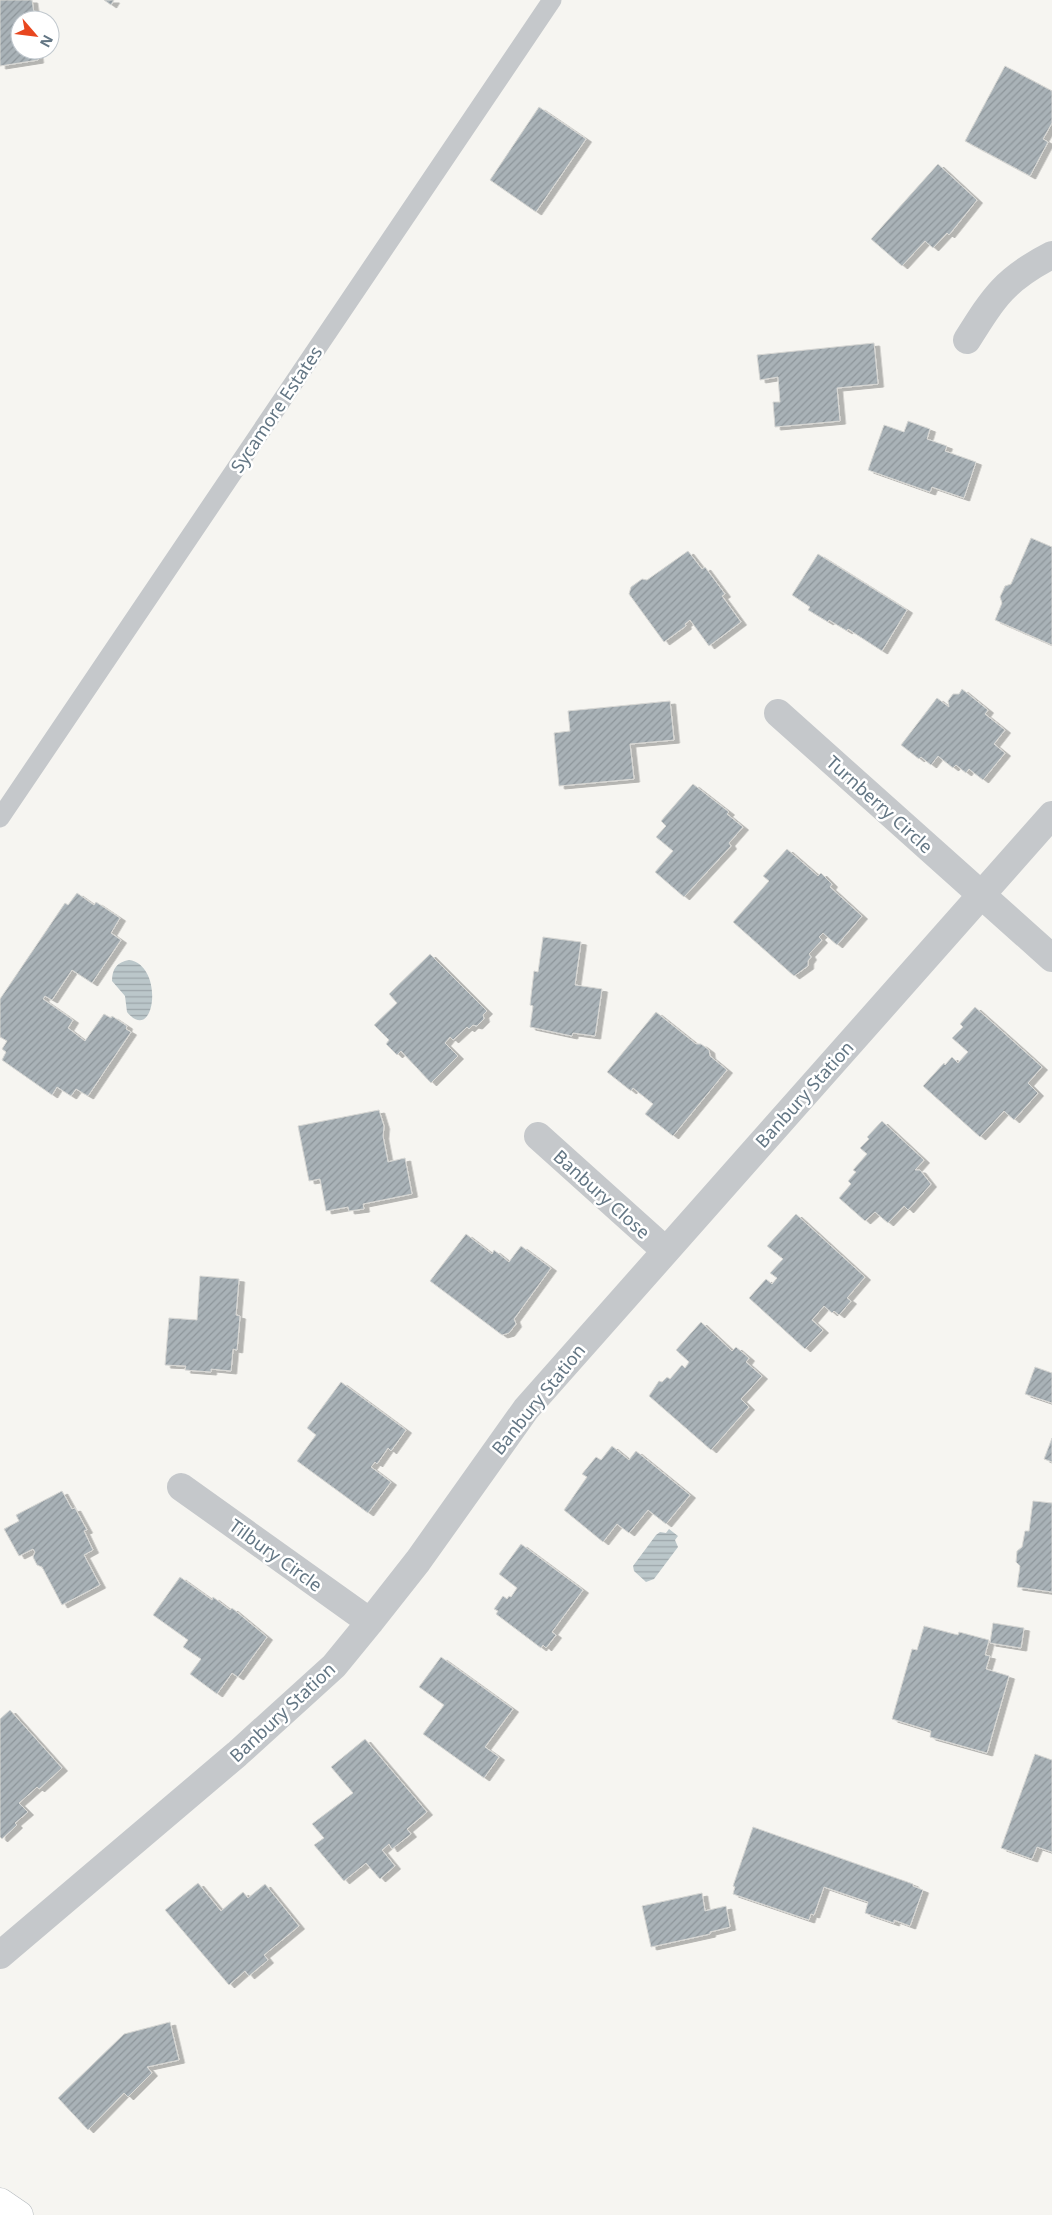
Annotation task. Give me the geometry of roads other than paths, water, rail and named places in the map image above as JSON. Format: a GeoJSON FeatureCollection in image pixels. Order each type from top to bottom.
{"type":"FeatureCollection","features":[{"type":"Feature","properties":{"kind":"main road"},"geometry":{"type":"LineString","coordinates":[[0,2202],[19,2215]]}},
{"type":"Feature","properties":{"kind":"street"},"geometry":{"type":"LineString","coordinates":[[967,340],[988,306],[1007,284],[1028,268],[1052,255]]}},
{"type":"Feature","properties":{"kind":"street","name":"Turnberry Circle"},"geometry":{"type":"LineString","coordinates":[[778,713],[1052,958]]}},
{"type":"Feature","properties":{"kind":"street","name":"Banbury Station"},"geometry":{"type":"LineString","coordinates":[[0,1955],[299,1700],[334,1666],[418,1561],[526,1409],[1052,815]]}},
{"type":"Feature","properties":{"kind":"street","name":"Banbury Close"},"geometry":{"type":"LineString","coordinates":[[538,1136],[666,1251]]}},
{"type":"Feature","properties":{"kind":"street","name":"Tilbury Circle"},"geometry":{"type":"LineString","coordinates":[[181,1487],[370,1622]]}},
{"type":"Feature","properties":{"kind":"lane","name":"Sycamore Estates"},"geometry":{"type":"LineString","coordinates":[[0,818],[552,0]]}}]}
